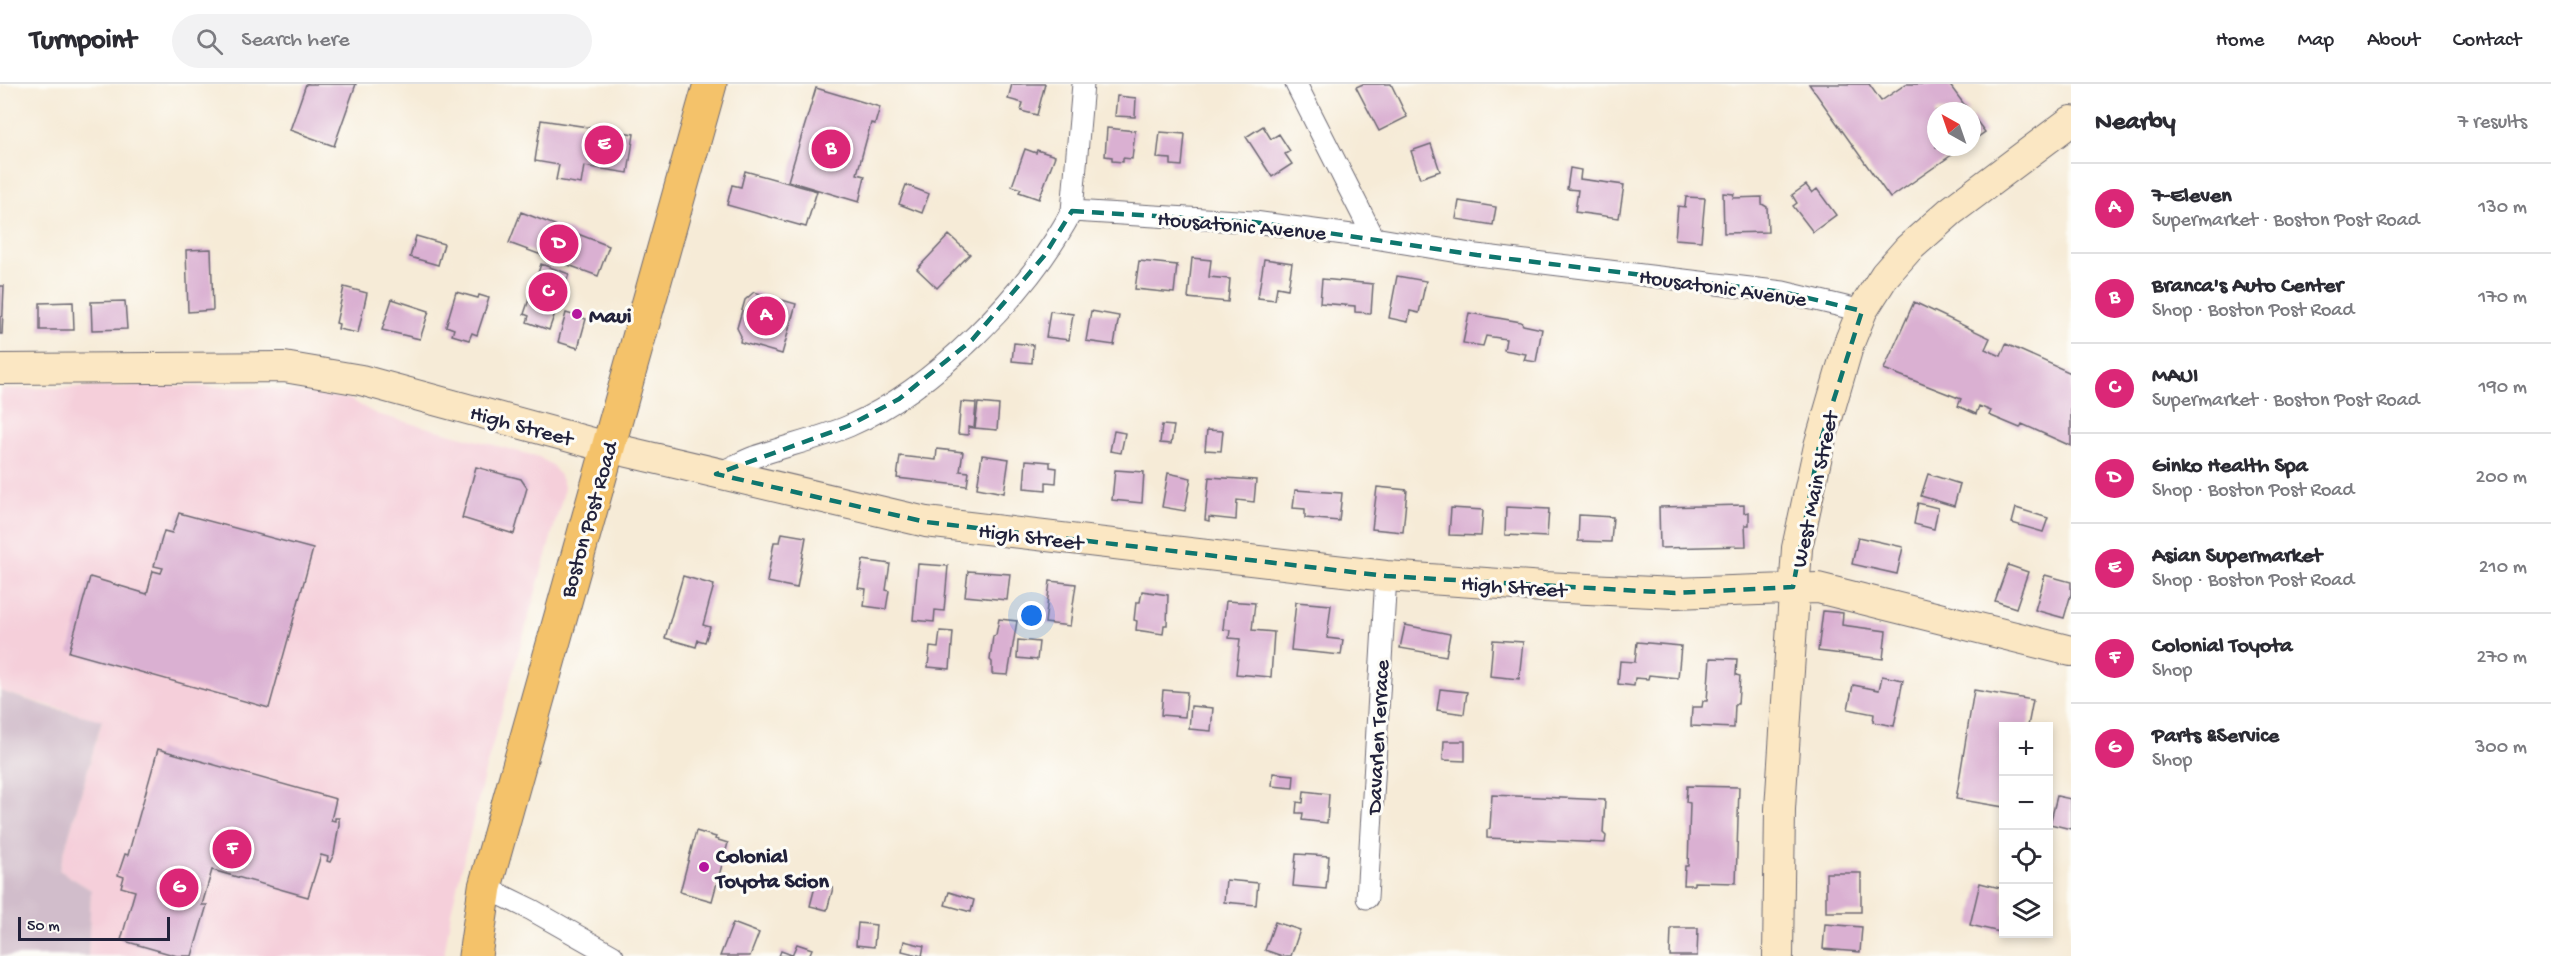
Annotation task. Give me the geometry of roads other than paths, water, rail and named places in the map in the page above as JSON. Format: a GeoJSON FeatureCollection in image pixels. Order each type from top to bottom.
{"type":"FeatureCollection","features":[{"type":"Feature","properties":{"kind":"main road","name":"Boston Post Road"},"geometry":{"type":"LineString","coordinates":[[475,956],[485,888],[710,84]]}},
{"type":"Feature","properties":{"kind":"main road","name":"West Main Street"},"geometry":{"type":"LineString","coordinates":[[1779,956],[1780,809],[1797,548],[1819,446],[1849,343],[1862,311],[1885,275],[1908,249],[1934,224],[2022,155],[2071,121]]}},
{"type":"Feature","properties":{"kind":"main road","name":"High Street"},"geometry":{"type":"LineString","coordinates":[[0,369],[226,367],[302,370],[409,392],[607,447],[926,522],[1076,542],[1386,576],[1675,593],[1793,587],[1818,588],[2071,651]]}},
{"type":"Feature","properties":{"kind":"street"},"geometry":{"type":"LineString","coordinates":[[716,474],[752,458],[848,426],[899,399],[972,340],[1044,256],[1072,211],[1083,84]]}},
{"type":"Feature","properties":{"kind":"street"},"geometry":{"type":"LineString","coordinates":[[1296,84],[1374,238]]}},
{"type":"Feature","properties":{"kind":"street","name":"Housatonic Avenue"},"geometry":{"type":"LineString","coordinates":[[1072,211],[1254,222],[1477,255],[1783,291],[1862,311]]}},
{"type":"Feature","properties":{"kind":"street","name":"Davarlen Terrace"},"geometry":{"type":"LineString","coordinates":[[1367,898],[1386,576]]}},
{"type":"Feature","properties":{"kind":"street"},"geometry":{"type":"LineString","coordinates":[[485,888],[532,910],[613,956]]}},
{"type":"Feature","properties":{"kind":"place","name":"Asian Supermarket"},"geometry":{"type":"Point","coordinates":[604,145]}},
{"type":"Feature","properties":{"kind":"place","name":"Branca's Auto Center"},"geometry":{"type":"Point","coordinates":[831,149]}},
{"type":"Feature","properties":{"kind":"place","name":"Ginko Health Spa"},"geometry":{"type":"Point","coordinates":[559,244]}},
{"type":"Feature","properties":{"kind":"place","name":"MAUI"},"geometry":{"type":"Point","coordinates":[548,292]}},
{"type":"Feature","properties":{"kind":"place","name":"Maui"},"geometry":{"type":"Point","coordinates":[577,314]}},
{"type":"Feature","properties":{"kind":"place","name":"7-Eleven"},"geometry":{"type":"Point","coordinates":[766,316]}},
{"type":"Feature","properties":{"kind":"place","name":"Colonial Toyota"},"geometry":{"type":"Point","coordinates":[232,849]}},
{"type":"Feature","properties":{"kind":"place","name":"Colonial Toyota Scion"},"geometry":{"type":"Point","coordinates":[704,867]}},
{"type":"Feature","properties":{"kind":"place","name":"Parts &Service"},"geometry":{"type":"Point","coordinates":[179,888]}}]}
